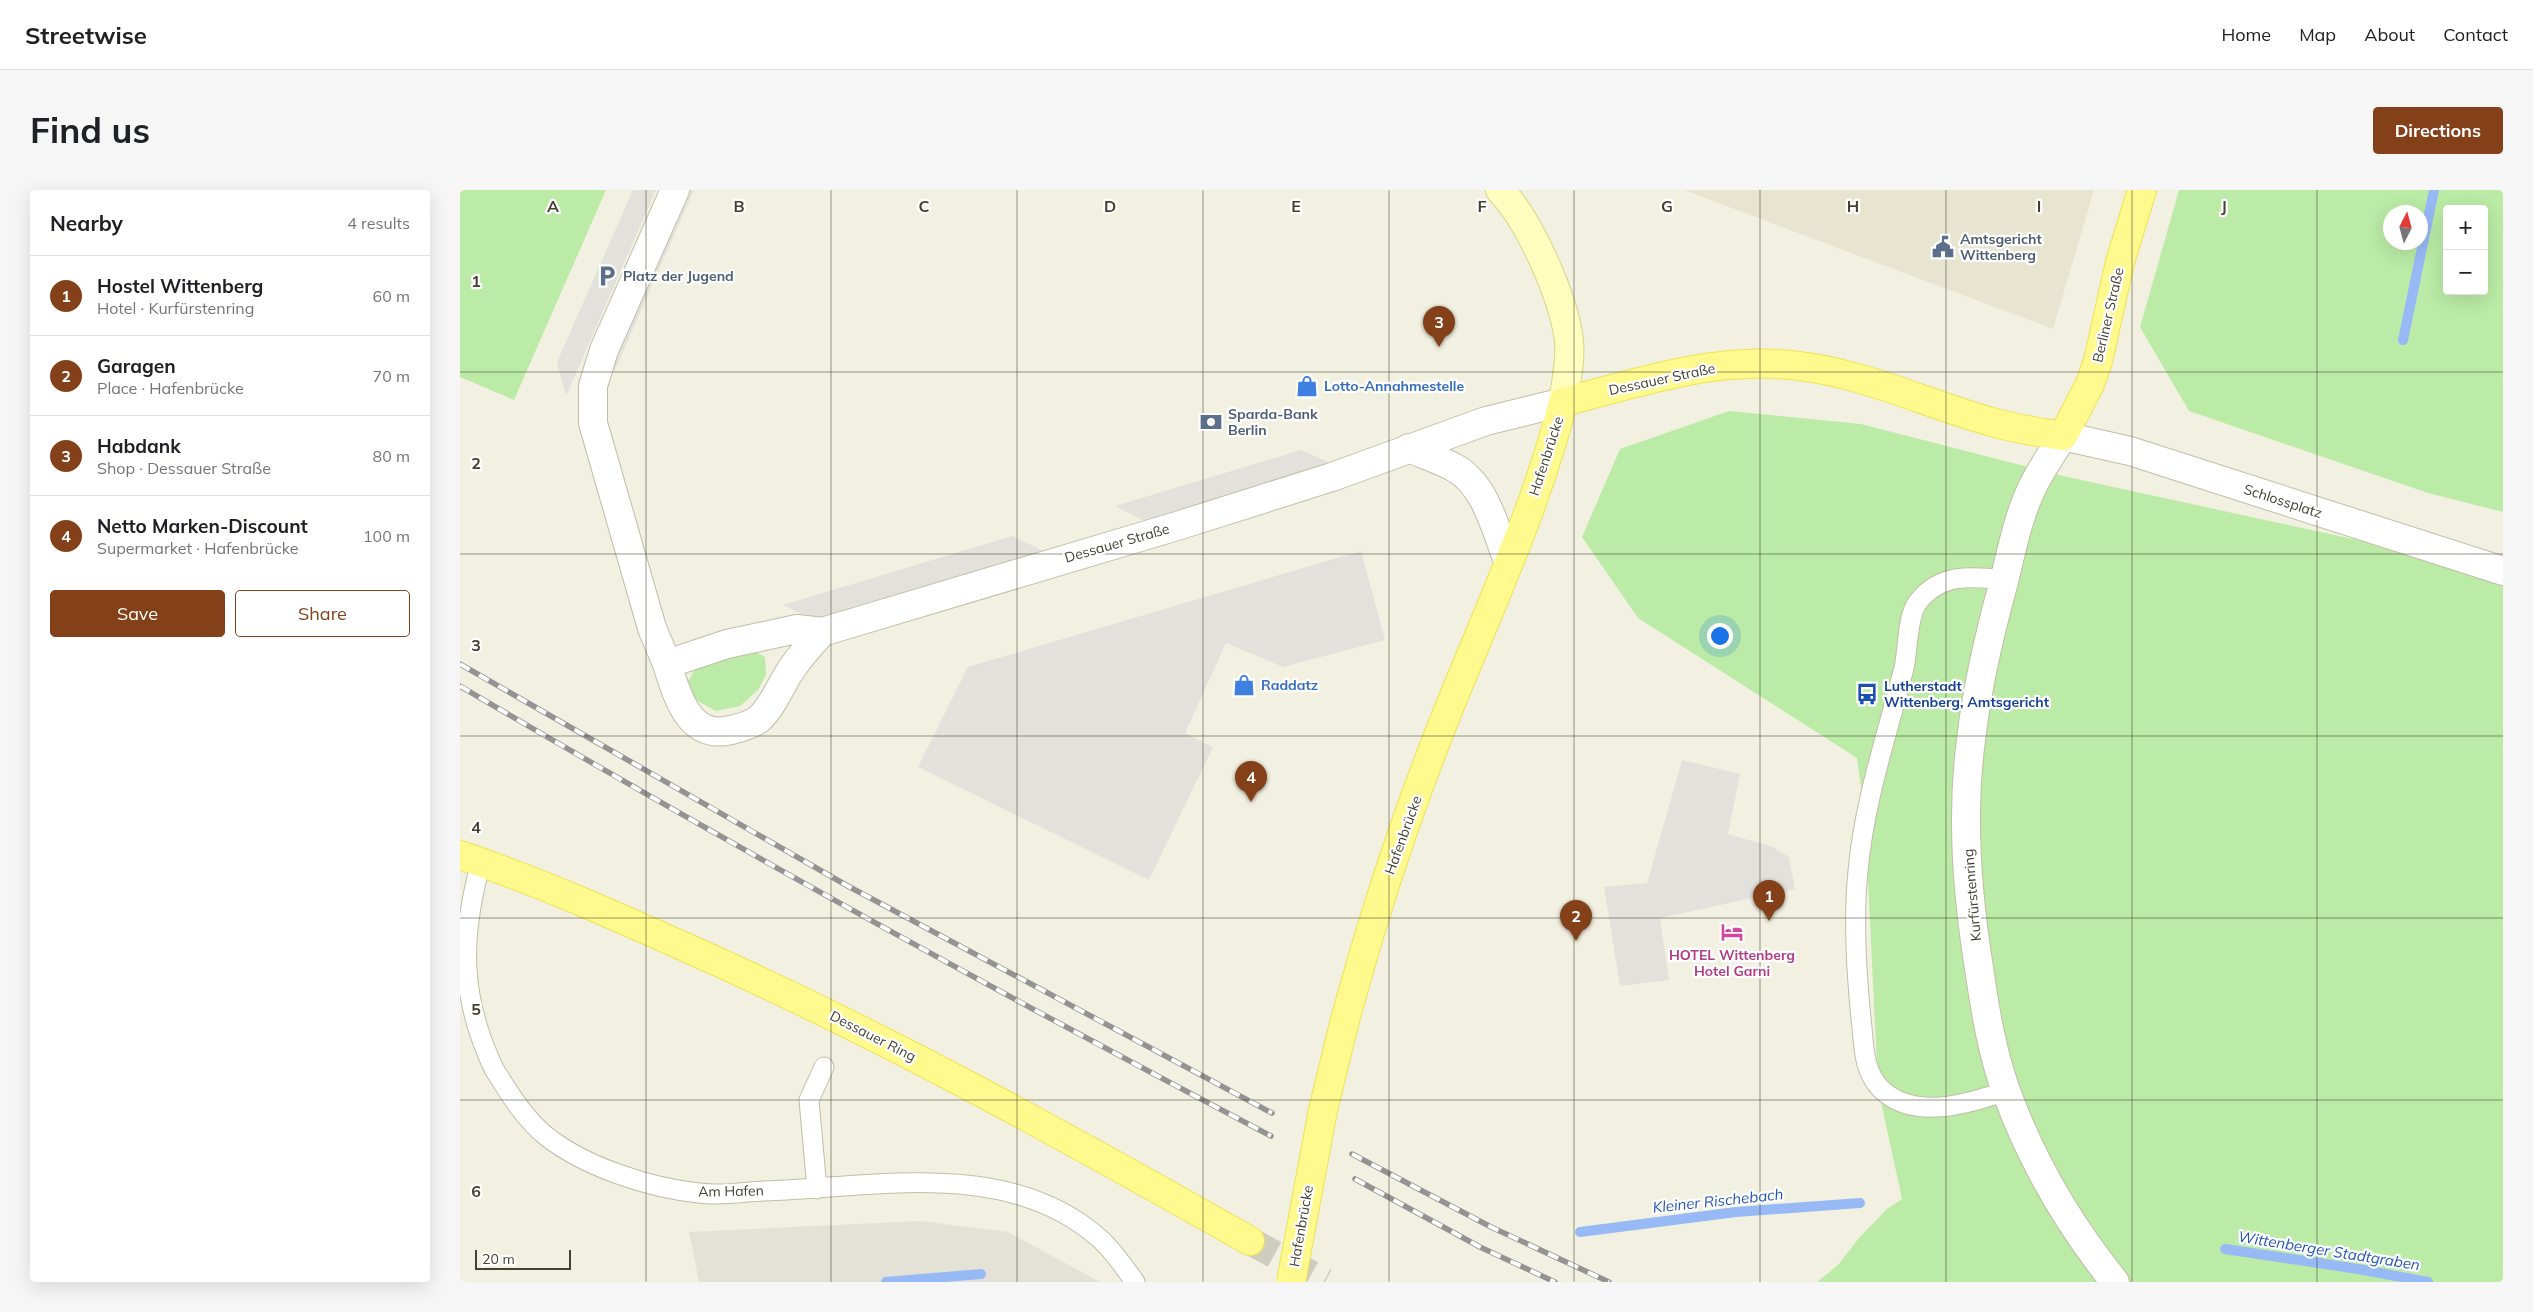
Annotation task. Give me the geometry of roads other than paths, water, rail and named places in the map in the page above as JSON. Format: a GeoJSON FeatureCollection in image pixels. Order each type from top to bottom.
{"type":"FeatureCollection","features":[{"type":"Feature","properties":{"kind":"main road","name":"Berliner Straße"},"geometry":{"type":"LineString","coordinates":[[2063,436],[2090,384],[2098,361],[2120,262],[2142,190]]}},
{"type":"Feature","properties":{"kind":"main road","name":"Dessauer Straße"},"geometry":{"type":"LineString","coordinates":[[1563,402],[1711,366],[1778,364],[1845,374],[1886,385],[1991,422],[2063,436]]}},
{"type":"Feature","properties":{"kind":"main road","name":"Hafenbrücke"},"geometry":{"type":"LineString","coordinates":[[1291,1282],[1323,1110],[1344,1024],[1398,846],[1449,707],[1508,561],[1548,454],[1563,402]]}},
{"type":"Feature","properties":{"kind":"main road","name":"Dessauer Ring"},"geometry":{"type":"LineString","coordinates":[[471,859],[585,902],[822,1010],[1029,1117],[1250,1240]]}},
{"type":"Feature","properties":{"kind":"street"},"geometry":{"type":"LineString","coordinates":[[675,190],[604,350],[593,386],[593,423],[652,628],[667,664],[679,702],[690,719],[698,726],[712,731],[727,731],[744,727],[758,719],[795,664],[822,632]]}},
{"type":"Feature","properties":{"kind":"street"},"geometry":{"type":"LineString","coordinates":[[1500,190],[1522,220],[1554,285],[1569,339],[1563,402]]}},
{"type":"Feature","properties":{"kind":"street","name":"Dessauer Straße"},"geometry":{"type":"LineString","coordinates":[[667,664],[727,644],[797,629],[822,632],[1177,526],[1332,477],[1486,420],[1563,402]]}},
{"type":"Feature","properties":{"kind":"street","name":"Kurfürstenring"},"geometry":{"type":"LineString","coordinates":[[2063,436],[2034,484],[2024,507],[1992,626],[1975,708],[1967,782],[1967,829],[1971,905],[1977,959],[1988,1023],[2006,1091],[2044,1178],[2066,1216],[2115,1282]]}},
{"type":"Feature","properties":{"kind":"street","name":"Schlossplatz"},"geometry":{"type":"LineString","coordinates":[[2063,436],[2130,451],[2503,571]]}},
{"type":"Feature","properties":{"kind":"street"},"geometry":{"type":"LineString","coordinates":[[1409,448],[1457,469],[1476,486],[1490,513],[1508,561]]}},
{"type":"Feature","properties":{"kind":"lane"},"geometry":{"type":"LineString","coordinates":[[2004,580],[1971,576],[1951,580],[1930,589],[1916,604],[1905,662],[1866,816],[1858,871],[1855,930],[1857,976],[1866,1063],[1871,1078],[1881,1089],[1902,1103],[1942,1106],[1967,1104],[2006,1091]]}},
{"type":"Feature","properties":{"kind":"lane","name":"Am Hafen"},"geometry":{"type":"LineString","coordinates":[[471,859],[470,894],[462,938],[461,982],[464,996],[481,1048],[513,1100],[546,1136],[585,1159],[650,1184],[700,1194],[918,1183],[957,1184],[994,1188],[1032,1198],[1070,1217],[1100,1238],[1123,1264],[1134,1282]]}},
{"type":"Feature","properties":{"kind":"lane"},"geometry":{"type":"LineString","coordinates":[[817,1189],[809,1100],[824,1067]]}},
{"type":"Feature","properties":{"kind":"waterway"},"geometry":{"type":"LineString","coordinates":[[2403,340],[2434,190]]}},
{"type":"Feature","properties":{"kind":"waterway","name":"Kleiner Rischebach"},"geometry":{"type":"LineString","coordinates":[[1580,1232],[1736,1212],[1860,1203]]}},
{"type":"Feature","properties":{"kind":"waterway","name":"Wittenberger Stadtgraben"},"geometry":{"type":"LineString","coordinates":[[2225,1249],[2358,1269],[2428,1282]]}},
{"type":"Feature","properties":{"kind":"waterway","name":"Kleiner Rischebach"},"geometry":{"type":"LineString","coordinates":[[886,1282],[981,1274]]}},
{"type":"Feature","properties":{"kind":"tunnel"},"geometry":{"type":"LineString","coordinates":[[1250,1241],[1325,1282]]}},
{"type":"Feature","properties":{"kind":"railway"},"geometry":{"type":"LineString","coordinates":[[460,664],[846,885],[1272,1113]]}},
{"type":"Feature","properties":{"kind":"railway"},"geometry":{"type":"LineString","coordinates":[[460,686],[560,745],[863,916],[1271,1136]]}},
{"type":"Feature","properties":{"kind":"railway"},"geometry":{"type":"LineString","coordinates":[[1352,1154],[1491,1227],[1609,1282]]}},
{"type":"Feature","properties":{"kind":"railway"},"geometry":{"type":"LineString","coordinates":[[1355,1179],[1480,1247],[1555,1282]]}},
{"type":"Feature","properties":{"kind":"place","name":"Amtsgericht Wittenberg"},"geometry":{"type":"Point","coordinates":[1943,247]}},
{"type":"Feature","properties":{"kind":"place","name":"Platz der Jugend"},"geometry":{"type":"Point","coordinates":[607,276]}},
{"type":"Feature","properties":{"kind":"place","name":"Habdank"},"geometry":{"type":"Point","coordinates":[1439,347]}},
{"type":"Feature","properties":{"kind":"place","name":"Lotto-Annahmestelle"},"geometry":{"type":"Point","coordinates":[1307,386]}},
{"type":"Feature","properties":{"kind":"place","name":"Sparda-Bank Berlin"},"geometry":{"type":"Point","coordinates":[1211,422]}},
{"type":"Feature","properties":{"kind":"place","name":"Raddatz"},"geometry":{"type":"Point","coordinates":[1244,685]}},
{"type":"Feature","properties":{"kind":"place","name":"Lutherstadt Wittenberg, Amtsgericht"},"geometry":{"type":"Point","coordinates":[1867,694]}},
{"type":"Feature","properties":{"kind":"place","name":"Netto Marken-Discount"},"geometry":{"type":"Point","coordinates":[1251,802]}},
{"type":"Feature","properties":{"kind":"place","name":"Hostel Wittenberg"},"geometry":{"type":"Point","coordinates":[1769,921]}},
{"type":"Feature","properties":{"kind":"place","name":"HOTEL Wittenberg Hotel Garni"},"geometry":{"type":"Point","coordinates":[1732,932]}},
{"type":"Feature","properties":{"kind":"place","name":"Garagen"},"geometry":{"type":"Point","coordinates":[1576,941]}}]}
